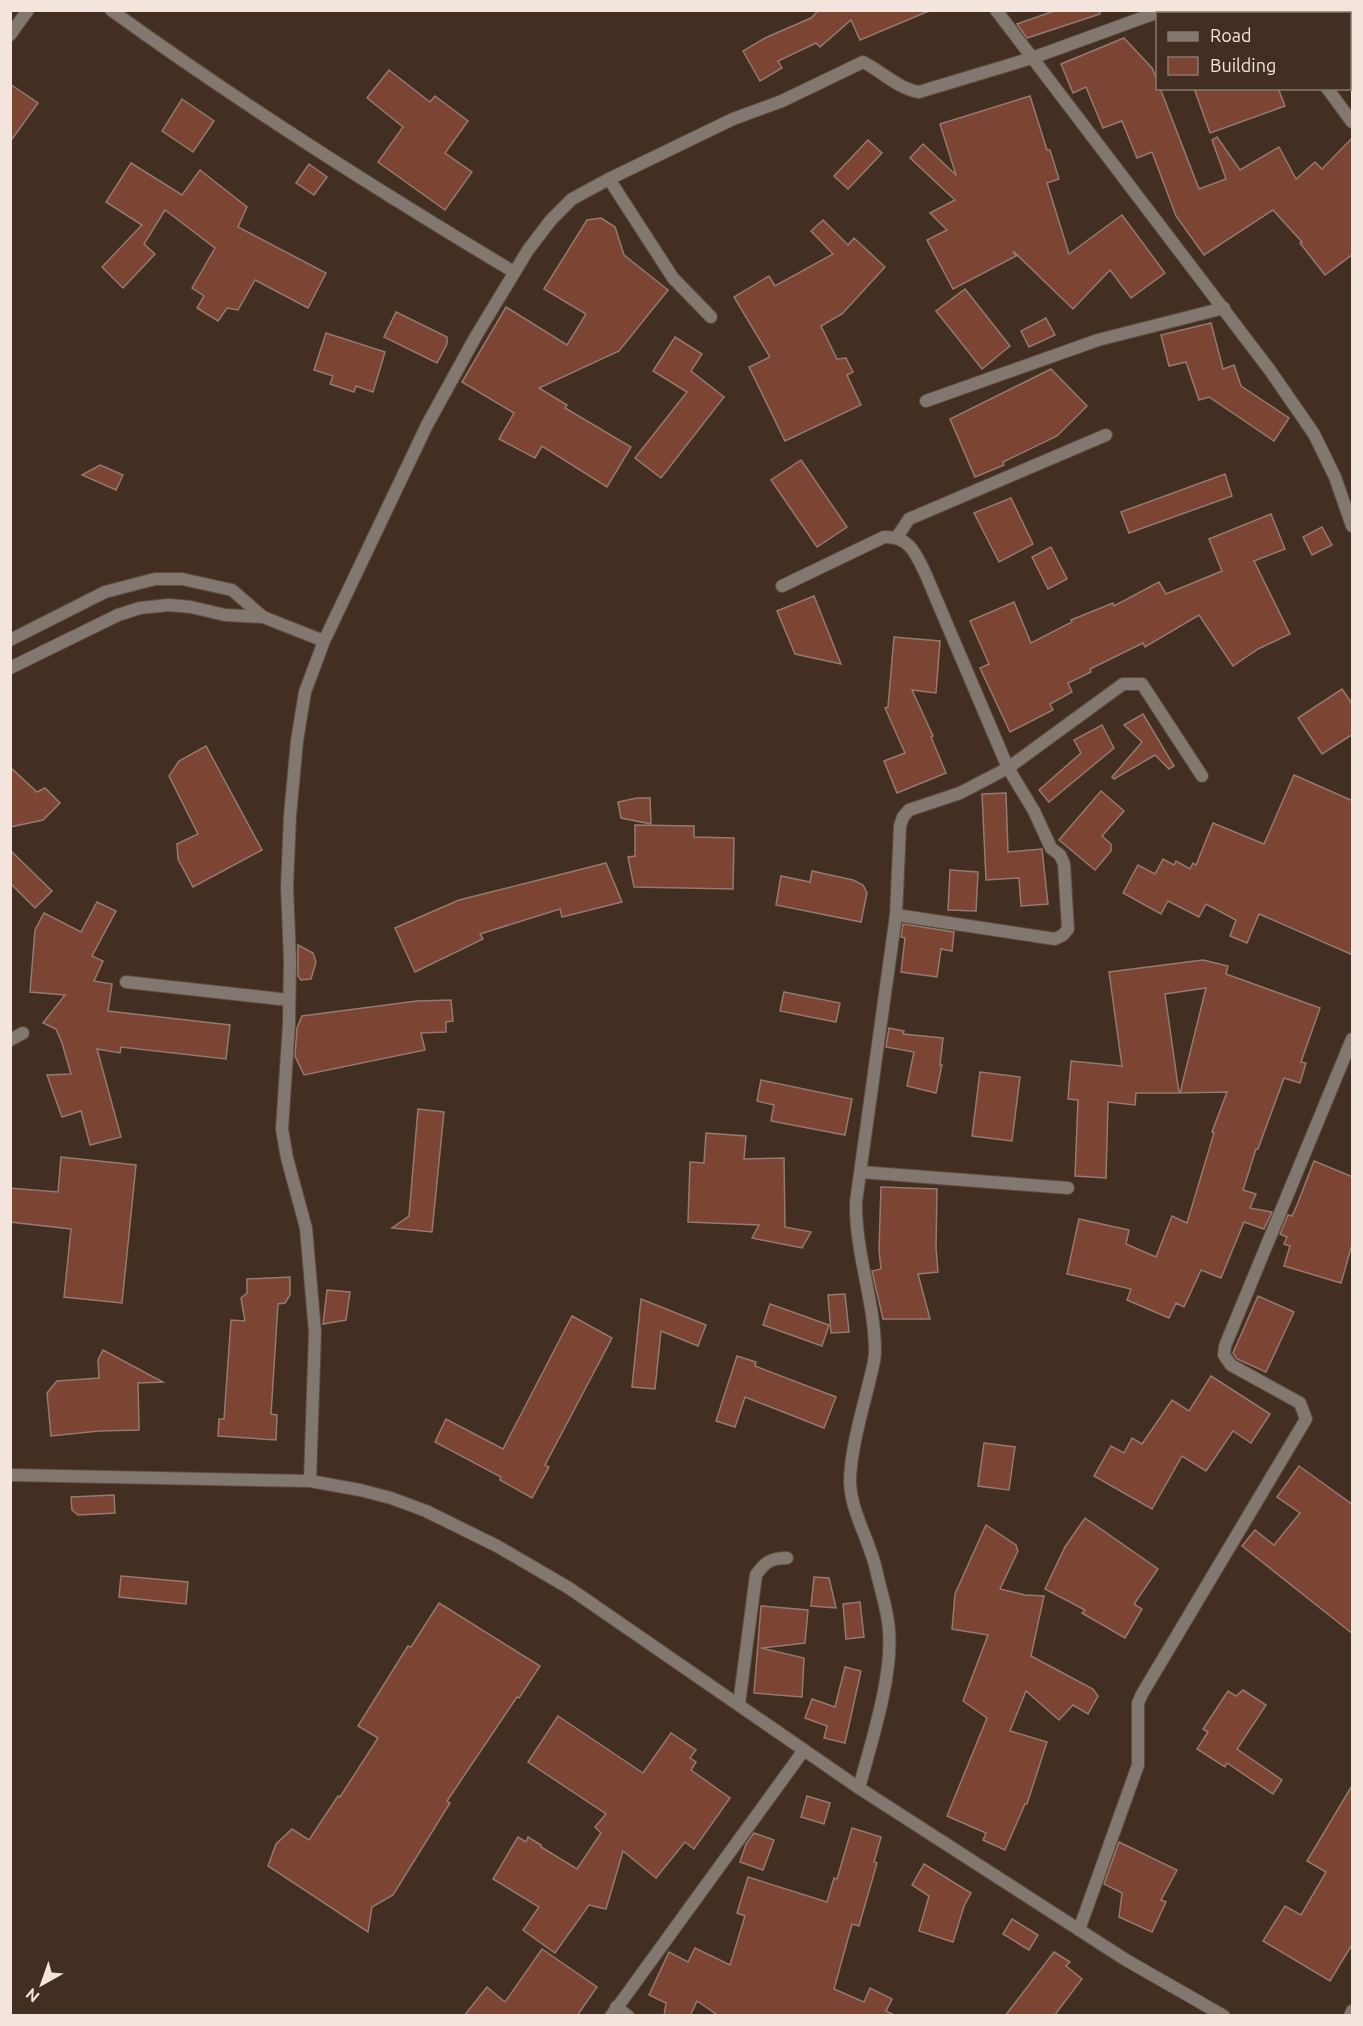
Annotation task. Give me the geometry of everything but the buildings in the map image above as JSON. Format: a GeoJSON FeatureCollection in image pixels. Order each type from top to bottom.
{"type":"FeatureCollection","features":[{"type":"Feature","properties":{"kind":"street"},"geometry":{"type":"LineString","coordinates":[[10,34],[28,10]]}},
{"type":"Feature","properties":{"kind":"street"},"geometry":{"type":"LineString","coordinates":[[111,10],[382,193],[514,272]]}},
{"type":"Feature","properties":{"kind":"street"},"geometry":{"type":"LineString","coordinates":[[996,10],[1224,308],[1314,434],[1335,477],[1353,526]]}},
{"type":"Feature","properties":{"kind":"street"},"geometry":{"type":"LineString","coordinates":[[310,1481],[314,1320],[306,1228],[287,1158],[282,1129],[290,1000],[286,887],[297,741],[305,692],[324,641],[427,425],[514,272],[551,220],[572,199],[609,178],[733,119],[782,101],[863,62],[910,91],[919,92],[1032,58],[1156,13]]}},
{"type":"Feature","properties":{"kind":"street"},"geometry":{"type":"LineString","coordinates":[[1329,90],[1353,122]]}},
{"type":"Feature","properties":{"kind":"street"},"geometry":{"type":"LineString","coordinates":[[609,178],[673,278],[711,317]]}},
{"type":"Feature","properties":{"kind":"street"},"geometry":{"type":"LineString","coordinates":[[926,401],[1098,340],[1224,308]]}},
{"type":"Feature","properties":{"kind":"street"},"geometry":{"type":"LineString","coordinates":[[897,537],[909,519],[1106,435]]}},
{"type":"Feature","properties":{"kind":"street"},"geometry":{"type":"LineString","coordinates":[[782,586],[884,537],[897,537],[907,543],[916,554],[926,575],[1008,768],[1034,811],[1051,848],[1060,855],[1064,864],[1068,930],[1055,939],[896,915]]}},
{"type":"Feature","properties":{"kind":"street"},"geometry":{"type":"LineString","coordinates":[[10,640],[105,592],[155,579],[182,579],[232,590],[263,617]]}},
{"type":"Feature","properties":{"kind":"street"},"geometry":{"type":"LineString","coordinates":[[10,668],[118,615],[140,608],[169,605],[191,607],[225,615],[263,617],[324,641]]}},
{"type":"Feature","properties":{"kind":"street"},"geometry":{"type":"LineString","coordinates":[[859,1788],[881,1702],[889,1653],[889,1630],[873,1556],[858,1519],[850,1480],[875,1354],[856,1224],[856,1202],[896,915],[900,826],[909,810],[960,793],[1008,768],[1124,684],[1142,684],[1202,776]]}},
{"type":"Feature","properties":{"kind":"street"},"geometry":{"type":"LineString","coordinates":[[126,982],[290,1000]]}},
{"type":"Feature","properties":{"kind":"street"},"geometry":{"type":"LineString","coordinates":[[10,1040],[22,1033]]}},
{"type":"Feature","properties":{"kind":"street"},"geometry":{"type":"LineString","coordinates":[[1079,1930],[1138,1765],[1138,1703],[1306,1419],[1300,1403],[1231,1365],[1224,1355],[1225,1346],[1353,1039]]}},
{"type":"Feature","properties":{"kind":"street"},"geometry":{"type":"LineString","coordinates":[[861,1172],[1068,1188]]}},
{"type":"Feature","properties":{"kind":"street"},"geometry":{"type":"LineString","coordinates":[[10,1475],[310,1481],[391,1498],[457,1525],[569,1588],[859,1788],[1126,1960],[1224,2016]]}},
{"type":"Feature","properties":{"kind":"street"},"geometry":{"type":"LineString","coordinates":[[739,1704],[756,1575],[764,1563],[776,1558],[787,1558]]}},
{"type":"Feature","properties":{"kind":"street"},"geometry":{"type":"LineString","coordinates":[[628,2016],[614,2011],[804,1750]]}},
{"type":"Feature","properties":{"kind":"street"},"geometry":{"type":"LineString","coordinates":[[1350,2016],[1353,2011]]}}]}
